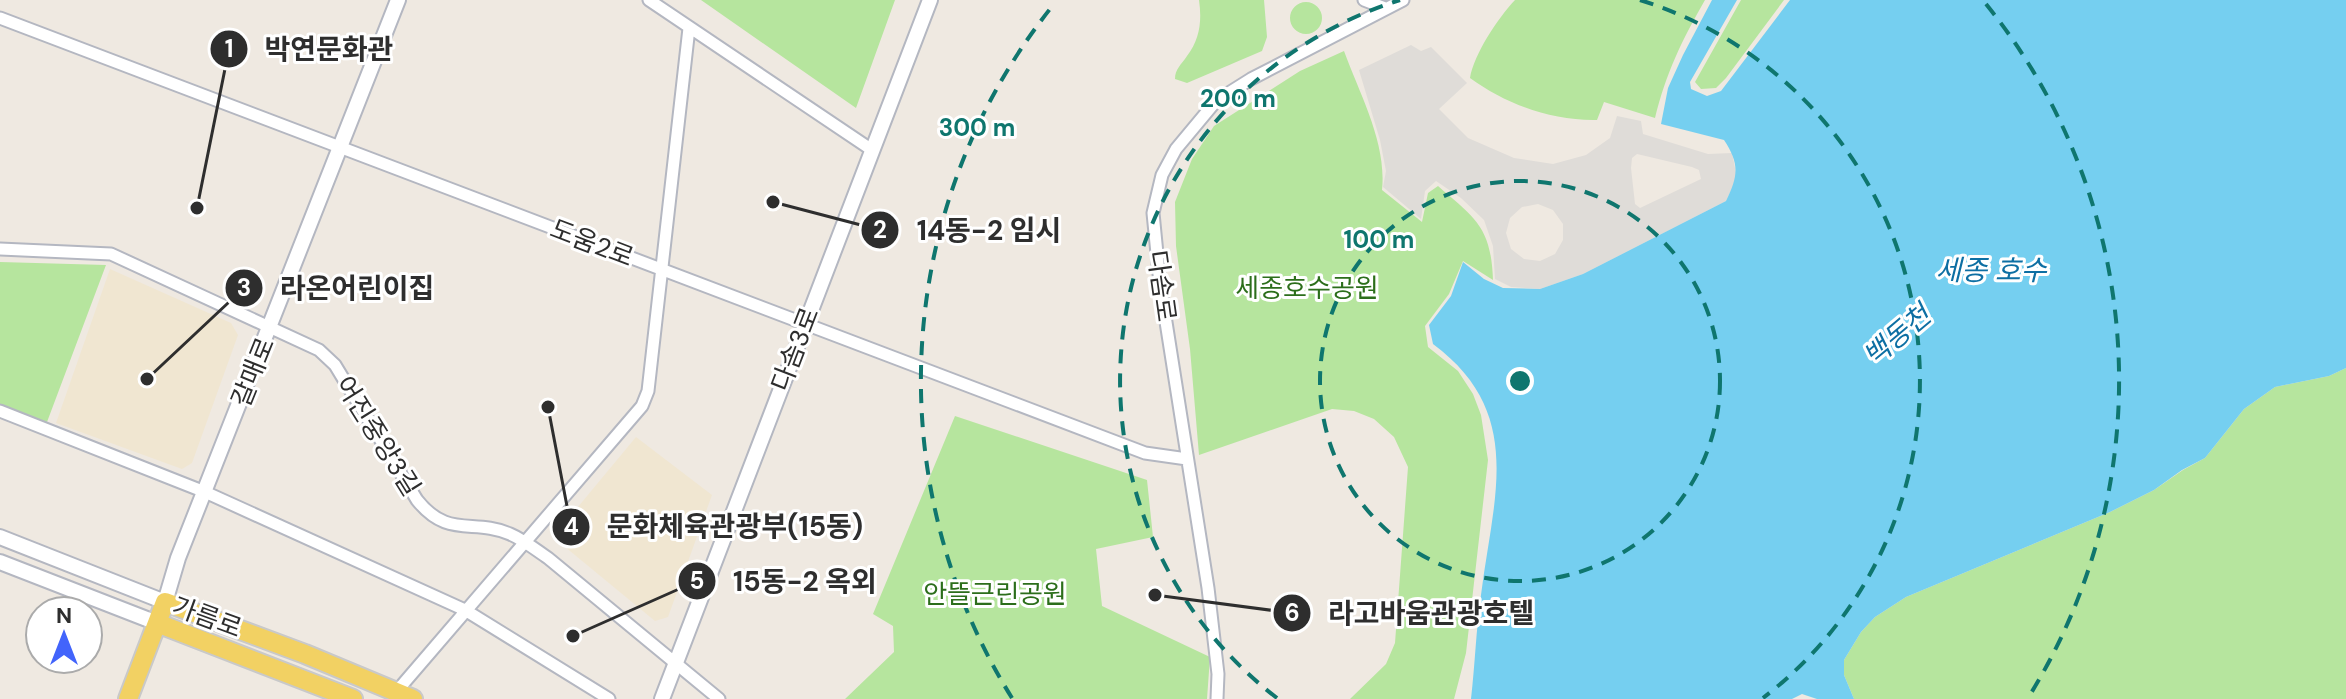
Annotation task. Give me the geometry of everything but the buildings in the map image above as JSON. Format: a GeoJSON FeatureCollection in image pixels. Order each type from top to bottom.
{"type":"FeatureCollection","features":[{"type":"Feature","properties":{"kind":"main road","name":"갈매로"},"geometry":{"type":"LineString","coordinates":[[128,699],[165,602]]}},
{"type":"Feature","properties":{"kind":"main road","name":"가름로"},"geometry":{"type":"LineString","coordinates":[[165,602],[405,695]]}},
{"type":"Feature","properties":{"kind":"main road","name":"가름로"},"geometry":{"type":"LineString","coordinates":[[157,623],[353,699]]}},
{"type":"Feature","properties":{"kind":"street","name":"갈매로"},"geometry":{"type":"LineString","coordinates":[[165,602],[178,558],[398,0]]}},
{"type":"Feature","properties":{"kind":"street"},"geometry":{"type":"LineString","coordinates":[[649,0],[872,150]]}},
{"type":"Feature","properties":{"kind":"street","name":"다솜3로"},"geometry":{"type":"LineString","coordinates":[[662,699],[930,0]]}},
{"type":"Feature","properties":{"kind":"street"},"geometry":{"type":"LineString","coordinates":[[1364,0],[1385,8]]}},
{"type":"Feature","properties":{"kind":"street","name":"다솜로"},"geometry":{"type":"LineString","coordinates":[[1217,699],[1218,674],[1208,588],[1160,284],[1153,213],[1162,175],[1176,149],[1216,101],[1251,79],[1403,0]]}},
{"type":"Feature","properties":{"kind":"street","name":"도움2로"},"geometry":{"type":"LineString","coordinates":[[0,18],[1145,453],[1187,459]]}},
{"type":"Feature","properties":{"kind":"street"},"geometry":{"type":"LineString","coordinates":[[405,695],[465,610],[642,406],[648,391],[689,28]]}},
{"type":"Feature","properties":{"kind":"street","name":"어진중앙3길"},"geometry":{"type":"LineString","coordinates":[[0,249],[111,254],[319,350],[335,365],[417,500],[433,518],[457,526],[497,530],[525,542],[719,699]]}},
{"type":"Feature","properties":{"kind":"street"},"geometry":{"type":"LineString","coordinates":[[0,411],[205,492],[465,610],[609,699]]}},
{"type":"Feature","properties":{"kind":"street","name":"가름로"},"geometry":{"type":"LineString","coordinates":[[0,537],[165,602]]}},
{"type":"Feature","properties":{"kind":"street","name":"가름로"},"geometry":{"type":"LineString","coordinates":[[0,562],[157,623]]}},
{"type":"Feature","properties":{"kind":"shaded area"},"geometry":{"type":"Polygon","coordinates":[[[1411,45],[1421,51],[1431,47],[1467,83],[1439,109],[1468,138],[1514,158],[1553,164],[1586,155],[1610,138],[1617,116],[1641,121],[1643,134],[1708,154],[1732,153],[1737,178],[1726,201],[1583,274],[1540,289],[1511,287],[1495,279],[1493,246],[1484,220],[1461,198],[1436,181],[1425,191],[1421,219],[1383,187],[1386,171],[1380,140],[1359,70],[1411,45]],[[1637,154],[1632,158],[1631,168],[1635,204],[1640,208],[1701,179],[1699,170],[1692,167],[1637,154]],[[1538,204],[1522,207],[1510,218],[1506,233],[1511,249],[1524,259],[1540,261],[1555,254],[1563,240],[1563,224],[1553,210],[1538,204]]]}},
{"type":"Feature","properties":{"kind":"shaded area"},"geometry":{"type":"Polygon","coordinates":[[[110,269],[231,323],[238,335],[192,463],[182,469],[56,423],[110,269]]]}},
{"type":"Feature","properties":{"kind":"shaded area"},"geometry":{"type":"Polygon","coordinates":[[[636,437],[712,495],[668,617],[655,621],[553,537],[636,437]]]}},
{"type":"Feature","properties":{"kind":"green space"},"geometry":{"type":"Polygon","coordinates":[[[701,0],[895,0],[856,108],[701,0]]]}},
{"type":"Feature","properties":{"kind":"green space"},"geometry":{"type":"Polygon","coordinates":[[[1199,0],[1264,0],[1267,37],[1262,51],[1187,83],[1175,79],[1175,76],[1197,36],[1199,0]]]}},
{"type":"Feature","properties":{"kind":"green space"},"geometry":{"type":"Polygon","coordinates":[[[1515,0],[1705,0],[1676,57],[1655,118],[1604,102],[1597,120],[1580,120],[1546,114],[1514,103],[1470,78],[1476,58],[1488,37],[1515,0]]]}},
{"type":"Feature","properties":{"kind":"green space"},"geometry":{"type":"Polygon","coordinates":[[[1741,0],[1784,0],[1726,78],[1716,88],[1701,89],[1695,82],[1741,0]]]}},
{"type":"Feature","properties":{"kind":"green space"},"geometry":{"type":"Polygon","coordinates":[[[1306,2],[1317,7],[1322,18],[1317,29],[1306,34],[1295,29],[1290,18],[1295,7],[1306,2]]]}},
{"type":"Feature","properties":{"kind":"green space","name":"세종호수공원"},"geometry":{"type":"Polygon","coordinates":[[[1344,51],[1376,137],[1382,190],[1422,222],[1428,193],[1438,186],[1472,216],[1485,236],[1492,262],[1493,280],[1463,261],[1449,294],[1425,326],[1428,347],[1458,371],[1473,394],[1481,415],[1488,460],[1466,653],[1454,699],[1350,699],[1386,664],[1395,643],[1408,467],[1394,437],[1374,419],[1354,411],[1332,409],[1199,455],[1190,349],[1176,246],[1175,202],[1192,159],[1214,126],[1300,71],[1344,51]]]}},
{"type":"Feature","properties":{"kind":"green space"},"geometry":{"type":"Polygon","coordinates":[[[0,262],[106,265],[47,422],[0,405],[0,262]]]}},
{"type":"Feature","properties":{"kind":"green space"},"geometry":{"type":"Polygon","coordinates":[[[2346,368],[2346,699],[1854,699],[1844,675],[1844,660],[1861,632],[1875,617],[1906,597],[2110,512],[2154,490],[2205,458],[2244,409],[2275,387],[2329,376],[2346,368]]]}},
{"type":"Feature","properties":{"kind":"green space","name":"안뜰근린공원"},"geometry":{"type":"Polygon","coordinates":[[[955,416],[1147,480],[1153,537],[1096,549],[1102,606],[1210,657],[1207,699],[845,699],[894,652],[893,626],[873,614],[955,416]]]}},
{"type":"Feature","properties":{"kind":"water","name":"세종 호수"},"geometry":{"type":"Polygon","coordinates":[[[1712,0],[1737,0],[1690,82],[1691,89],[1707,96],[1721,91],[1790,0],[2346,0],[2346,368],[2329,376],[2275,387],[2244,409],[2205,458],[2154,490],[2110,512],[1906,597],[1875,617],[1861,632],[1844,660],[1844,675],[1854,699],[1817,699],[1802,694],[1792,699],[1471,699],[1479,608],[1496,491],[1496,459],[1492,428],[1481,399],[1462,371],[1433,344],[1429,325],[1451,296],[1463,262],[1484,279],[1503,288],[1540,289],[1583,274],[1726,201],[1736,170],[1733,156],[1724,140],[1661,124],[1668,88],[1712,0]]]}},
{"type":"Feature","properties":{"kind":"place","name":"14동-2 임시"},"geometry":{"type":"Point","coordinates":[773,202]}},
{"type":"Feature","properties":{"kind":"place","name":"박연문화관"},"geometry":{"type":"Point","coordinates":[197,208]}},
{"type":"Feature","properties":{"kind":"place","name":"라온어린이집"},"geometry":{"type":"Point","coordinates":[147,379]}},
{"type":"Feature","properties":{"kind":"place","name":"문화체육관광부(15동)"},"geometry":{"type":"Point","coordinates":[548,407]}},
{"type":"Feature","properties":{"kind":"place","name":"라고바움관광호텔"},"geometry":{"type":"Point","coordinates":[1155,595]}},
{"type":"Feature","properties":{"kind":"place","name":"15동-2 옥외"},"geometry":{"type":"Point","coordinates":[573,636]}},
{"type":"Feature","properties":{"kind":"water label","name":"백동천"},"geometry":{"type":"Point","coordinates":[1897,336]}}]}
